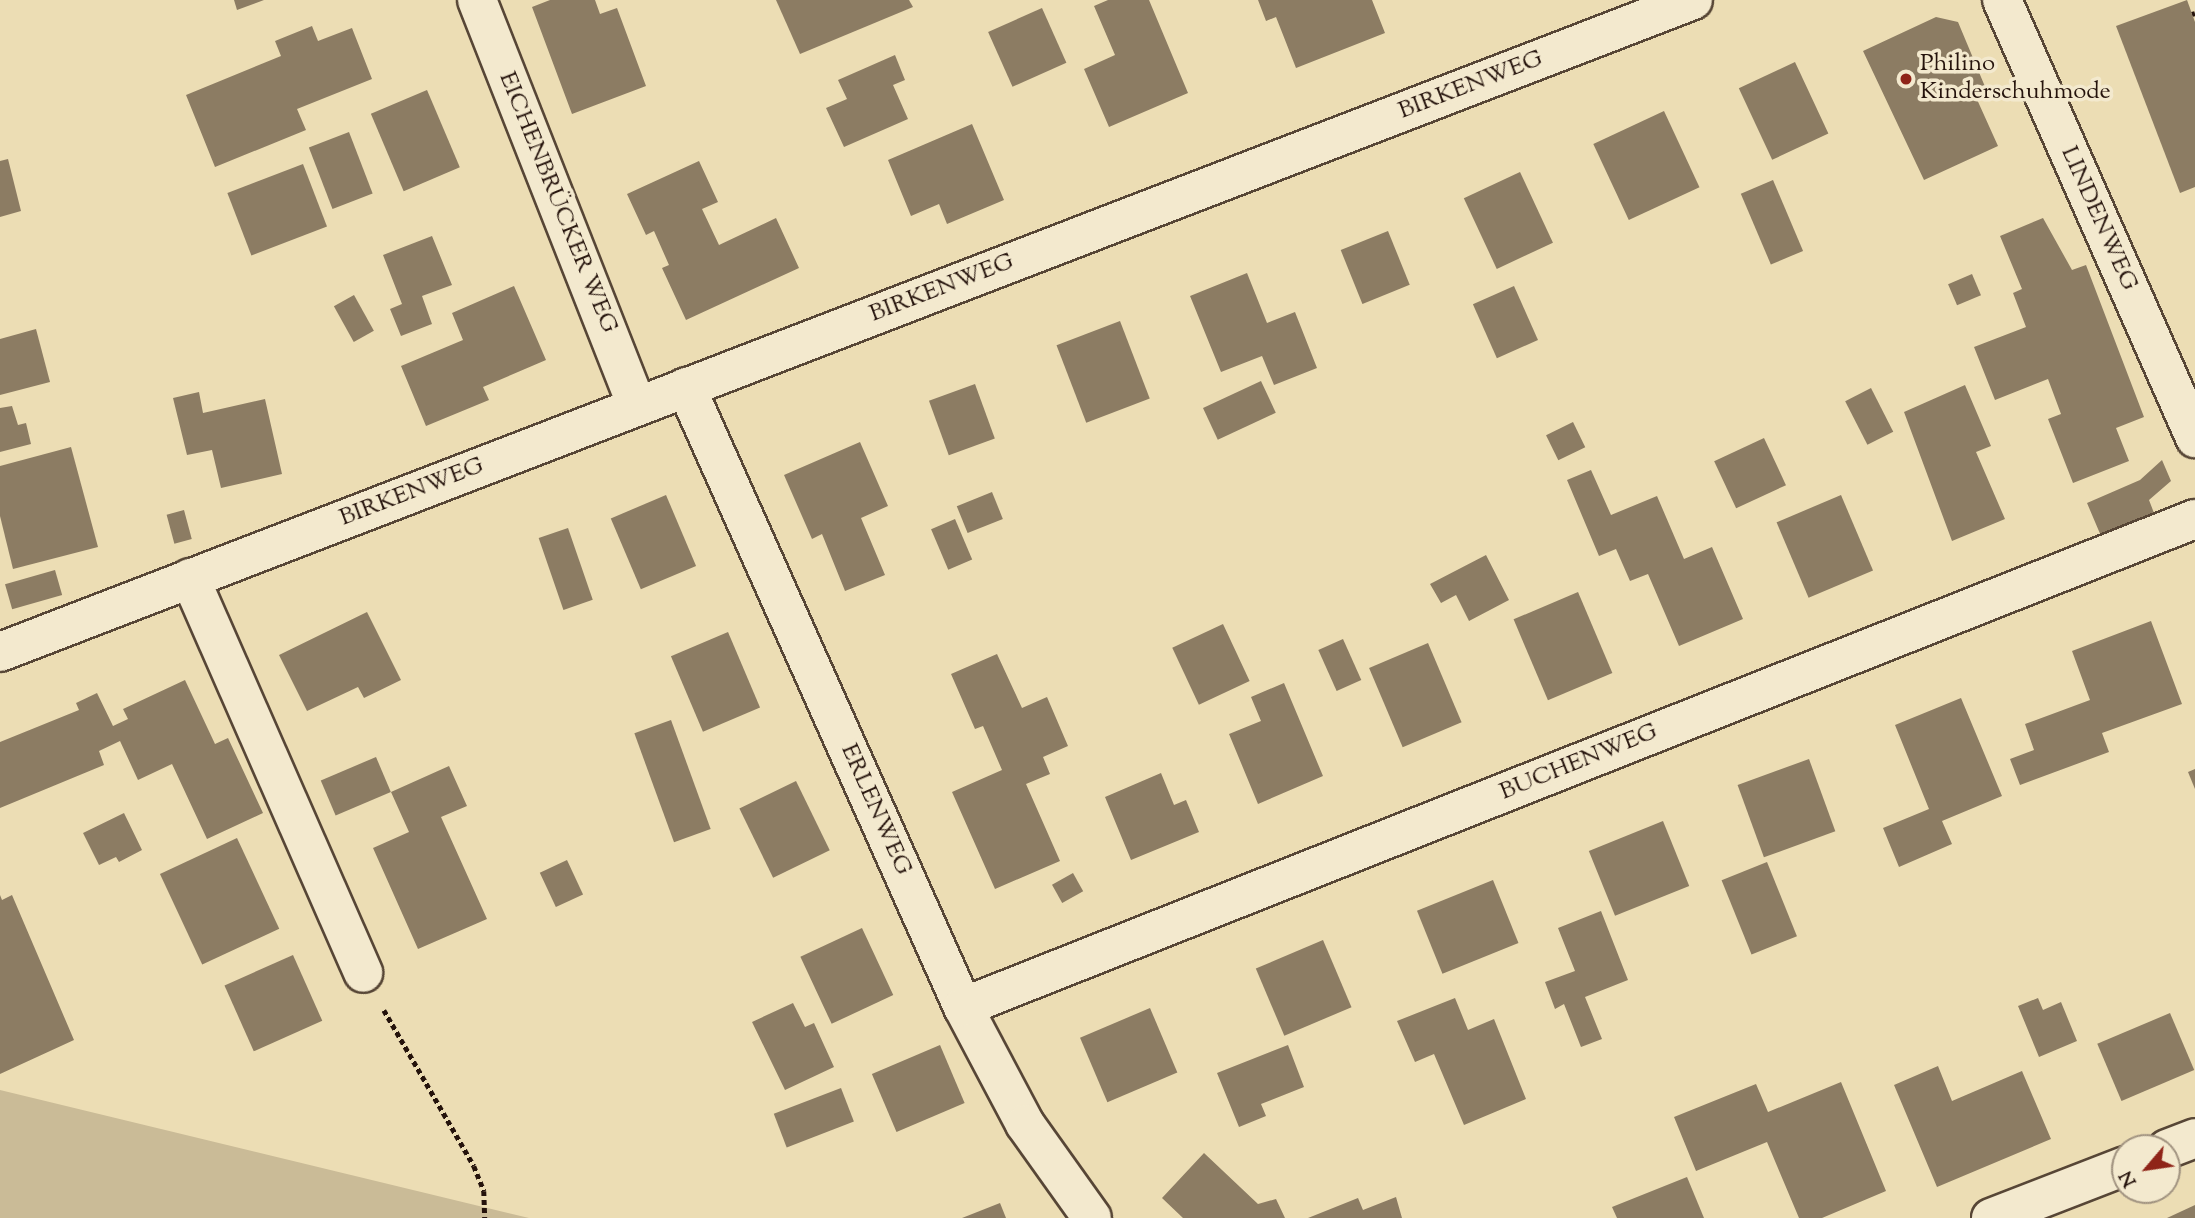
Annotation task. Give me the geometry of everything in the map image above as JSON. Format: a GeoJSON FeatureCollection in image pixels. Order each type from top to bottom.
{"type":"FeatureCollection","features":[{"type":"Feature","properties":{"kind":"street","name":"EICHENBRÜCKER WEG"},"geometry":{"type":"LineString","coordinates":[[477,0],[637,406]]}},
{"type":"Feature","properties":{"kind":"street","name":"BIRKENWEG"},"geometry":{"type":"LineString","coordinates":[[0,652],[1693,0]]}},
{"type":"Feature","properties":{"kind":"street","name":"LINDENWEG"},"geometry":{"type":"LineString","coordinates":[[2002,0],[2195,438]]}},
{"type":"Feature","properties":{"kind":"street","name":"ERLENWEG"},"geometry":{"type":"LineString","coordinates":[[686,387],[963,1007],[1025,1124],[1092,1218]]}},
{"type":"Feature","properties":{"kind":"street","name":"BUCHENWEG"},"geometry":{"type":"LineString","coordinates":[[963,1007],[2195,519]]}},
{"type":"Feature","properties":{"kind":"street"},"geometry":{"type":"LineString","coordinates":[[190,578],[363,974]]}},
{"type":"Feature","properties":{"kind":"street"},"geometry":{"type":"LineString","coordinates":[[1991,1218],[2111,1171]]}},
{"type":"Feature","properties":{"kind":"path"},"geometry":{"type":"LineString","coordinates":[[363,974],[474,1166],[484,1191],[485,1218]]}},
{"type":"Feature","properties":{"kind":"shaded area"},"geometry":{"type":"Polygon","coordinates":[[[0,1090],[529,1218],[0,1218],[0,1090]]]}},
{"type":"Feature","properties":{"kind":"building"},"geometry":{"type":"Polygon","coordinates":[[[234,0],[264,0],[237,10],[234,0]]]}},
{"type":"Feature","properties":{"kind":"building"},"geometry":{"type":"Polygon","coordinates":[[[550,0],[595,0],[600,14],[617,8],[646,86],[572,114],[532,7],[550,0]]]}},
{"type":"Feature","properties":{"kind":"building"},"geometry":{"type":"Polygon","coordinates":[[[776,0],[909,0],[913,7],[800,54],[776,0]]]}},
{"type":"Feature","properties":{"kind":"building"},"geometry":{"type":"Polygon","coordinates":[[[1108,0],[1149,0],[1188,93],[1109,127],[1084,69],[1115,55],[1094,6],[1108,0]]]}},
{"type":"Feature","properties":{"kind":"building"},"geometry":{"type":"Polygon","coordinates":[[[1258,0],[1372,0],[1385,33],[1296,68],[1276,17],[1266,21],[1258,0]]]}},
{"type":"Feature","properties":{"kind":"building"},"geometry":{"type":"Polygon","coordinates":[[[2187,0],[2195,22],[2195,187],[2180,193],[2116,26],[2187,0]]]}},
{"type":"Feature","properties":{"kind":"building"},"geometry":{"type":"Polygon","coordinates":[[[1042,8],[1066,63],[1013,87],[988,32],[1042,8]]]}},
{"type":"Feature","properties":{"kind":"building"},"geometry":{"type":"Polygon","coordinates":[[[1936,17],[1958,22],[1986,89],[1975,95],[1998,146],[1924,180],[1863,51],[1936,17]]]}},
{"type":"Feature","properties":{"kind":"building"},"geometry":{"type":"Polygon","coordinates":[[[312,26],[318,41],[352,28],[372,79],[297,109],[306,130],[215,167],[186,95],[281,56],[275,41],[312,26]]]}},
{"type":"Feature","properties":{"kind":"building"},"geometry":{"type":"Polygon","coordinates":[[[895,55],[905,80],[893,85],[908,119],[844,147],[826,108],[847,99],[838,80],[895,55]]]}},
{"type":"Feature","properties":{"kind":"building"},"geometry":{"type":"Polygon","coordinates":[[[1795,62],[1828,134],[1772,160],[1739,88],[1795,62]]]}},
{"type":"Feature","properties":{"kind":"building"},"geometry":{"type":"Polygon","coordinates":[[[427,90],[460,167],[404,191],[371,114],[427,90]]]}},
{"type":"Feature","properties":{"kind":"building"},"geometry":{"type":"Polygon","coordinates":[[[1664,111],[1699,187],[1629,220],[1593,144],[1664,111]]]}},
{"type":"Feature","properties":{"kind":"building"},"geometry":{"type":"Polygon","coordinates":[[[972,124],[1004,200],[947,224],[939,204],[911,216],[888,160],[972,124]]]}},
{"type":"Feature","properties":{"kind":"building"},"geometry":{"type":"Polygon","coordinates":[[[349,132],[373,194],[333,209],[309,147],[349,132]]]}},
{"type":"Feature","properties":{"kind":"building"},"geometry":{"type":"Polygon","coordinates":[[[8,159],[21,211],[0,217],[0,161],[8,159]]]}},
{"type":"Feature","properties":{"kind":"building"},"geometry":{"type":"Polygon","coordinates":[[[699,161],[718,202],[702,209],[719,245],[776,218],[799,268],[686,320],[662,268],[669,265],[654,231],[646,235],[627,194],[699,161]]]}},
{"type":"Feature","properties":{"kind":"building"},"geometry":{"type":"Polygon","coordinates":[[[303,164],[327,227],[251,256],[227,193],[303,164]]]}},
{"type":"Feature","properties":{"kind":"building"},"geometry":{"type":"Polygon","coordinates":[[[1520,172],[1553,243],[1497,269],[1464,198],[1520,172]]]}},
{"type":"Feature","properties":{"kind":"building"},"geometry":{"type":"Polygon","coordinates":[[[1773,180],[1803,251],[1771,265],[1741,194],[1773,180]]]}},
{"type":"Feature","properties":{"kind":"building"},"geometry":{"type":"Polygon","coordinates":[[[2043,218],[2072,270],[2086,265],[2144,417],[2116,428],[2129,461],[2073,483],[2048,419],[2061,414],[2048,379],[1995,400],[1974,347],[2026,327],[2013,293],[2022,289],[2000,236],[2043,218]]]}},
{"type":"Feature","properties":{"kind":"building"},"geometry":{"type":"Polygon","coordinates":[[[1388,231],[1410,285],[1362,304],[1341,250],[1388,231]]]}},
{"type":"Feature","properties":{"kind":"building"},"geometry":{"type":"Polygon","coordinates":[[[432,236],[452,285],[422,296],[432,324],[401,336],[390,309],[402,304],[383,255],[432,236]]]}},
{"type":"Feature","properties":{"kind":"building"},"geometry":{"type":"Polygon","coordinates":[[[1247,273],[1267,323],[1295,312],[1317,368],[1274,385],[1262,356],[1221,372],[1190,296],[1247,273]]]}},
{"type":"Feature","properties":{"kind":"building"},"geometry":{"type":"Polygon","coordinates":[[[1972,274],[1981,295],[1957,305],[1948,284],[1972,274]]]}},
{"type":"Feature","properties":{"kind":"building"},"geometry":{"type":"Polygon","coordinates":[[[514,286],[546,360],[483,387],[489,400],[426,426],[401,366],[463,340],[452,313],[514,286]]]}},
{"type":"Feature","properties":{"kind":"building"},"geometry":{"type":"Polygon","coordinates":[[[1514,286],[1538,340],[1497,358],[1473,304],[1514,286]]]}},
{"type":"Feature","properties":{"kind":"building"},"geometry":{"type":"Polygon","coordinates":[[[354,295],[374,331],[354,342],[334,306],[354,295]]]}},
{"type":"Feature","properties":{"kind":"building"},"geometry":{"type":"Polygon","coordinates":[[[1120,321],[1150,398],[1086,423],[1057,345],[1120,321]]]}},
{"type":"Feature","properties":{"kind":"building"},"geometry":{"type":"Polygon","coordinates":[[[36,329],[50,382],[0,395],[0,339],[36,329]]]}},
{"type":"Feature","properties":{"kind":"building"},"geometry":{"type":"Polygon","coordinates":[[[1261,381],[1276,413],[1218,440],[1203,408],[1261,381]]]}},
{"type":"Feature","properties":{"kind":"building"},"geometry":{"type":"Polygon","coordinates":[[[975,384],[995,439],[949,455],[929,401],[975,384]]]}},
{"type":"Feature","properties":{"kind":"building"},"geometry":{"type":"Polygon","coordinates":[[[1965,385],[1991,446],[1976,452],[2005,519],[1952,541],[1904,412],[1965,385]]]}},
{"type":"Feature","properties":{"kind":"building"},"geometry":{"type":"Polygon","coordinates":[[[1871,388],[1893,432],[1867,445],[1845,401],[1871,388]]]}},
{"type":"Feature","properties":{"kind":"building"},"geometry":{"type":"Polygon","coordinates":[[[199,392],[203,413],[265,399],[282,474],[221,488],[212,450],[187,455],[173,398],[199,392]]]}},
{"type":"Feature","properties":{"kind":"building"},"geometry":{"type":"Polygon","coordinates":[[[12,406],[18,425],[26,423],[31,444],[0,452],[0,408],[12,406]]]}},
{"type":"Feature","properties":{"kind":"building"},"geometry":{"type":"Polygon","coordinates":[[[1573,422],[1585,447],[1558,460],[1546,435],[1573,422]]]}},
{"type":"Feature","properties":{"kind":"building"},"geometry":{"type":"Polygon","coordinates":[[[1764,438],[1786,485],[1736,508],[1714,461],[1764,438]]]}},
{"type":"Feature","properties":{"kind":"building"},"geometry":{"type":"Polygon","coordinates":[[[860,442],[888,506],[861,518],[885,575],[845,591],[822,534],[812,539],[784,475],[860,442]]]}},
{"type":"Feature","properties":{"kind":"building"},"geometry":{"type":"Polygon","coordinates":[[[71,447],[98,547],[13,569],[0,516],[0,466],[71,447]]]}},
{"type":"Feature","properties":{"kind":"building"},"geometry":{"type":"Polygon","coordinates":[[[2162,460],[2171,481],[2149,500],[2154,513],[2101,536],[2087,503],[2140,480],[2162,460]]]}},
{"type":"Feature","properties":{"kind":"building"},"geometry":{"type":"Polygon","coordinates":[[[1591,470],[1611,515],[1657,496],[1684,559],[1712,547],[1743,619],[1679,646],[1648,574],[1630,581],[1616,549],[1599,556],[1567,480],[1591,470]]]}},
{"type":"Feature","properties":{"kind":"building"},"geometry":{"type":"Polygon","coordinates":[[[992,492],[1003,519],[968,533],[957,506],[992,492]]]}},
{"type":"Feature","properties":{"kind":"building"},"geometry":{"type":"Polygon","coordinates":[[[666,495],[696,566],[641,589],[611,518],[666,495]]]}},
{"type":"Feature","properties":{"kind":"building"},"geometry":{"type":"Polygon","coordinates":[[[1841,495],[1873,570],[1809,598],[1777,522],[1841,495]]]}},
{"type":"Feature","properties":{"kind":"building"},"geometry":{"type":"Polygon","coordinates":[[[184,510],[192,539],[174,544],[167,515],[184,510]]]}},
{"type":"Feature","properties":{"kind":"building"},"geometry":{"type":"Polygon","coordinates":[[[955,519],[972,560],[948,570],[931,529],[955,519]]]}},
{"type":"Feature","properties":{"kind":"building"},"geometry":{"type":"Polygon","coordinates":[[[568,528],[593,600],[563,610],[539,538],[568,528]]]}},
{"type":"Feature","properties":{"kind":"building"},"geometry":{"type":"Polygon","coordinates":[[[1486,555],[1509,600],[1469,621],[1456,595],[1441,603],[1430,584],[1486,555]]]}},
{"type":"Feature","properties":{"kind":"building"},"geometry":{"type":"Polygon","coordinates":[[[55,570],[62,595],[12,609],[5,584],[55,570]]]}},
{"type":"Feature","properties":{"kind":"building"},"geometry":{"type":"Polygon","coordinates":[[[1578,592],[1612,673],[1548,700],[1514,619],[1578,592]]]}},
{"type":"Feature","properties":{"kind":"building"},"geometry":{"type":"Polygon","coordinates":[[[367,612],[401,680],[364,698],[358,687],[307,711],[279,655],[367,612]]]}},
{"type":"Feature","properties":{"kind":"building"},"geometry":{"type":"Polygon","coordinates":[[[2151,621],[2182,704],[2102,733],[2109,752],[2020,785],[2010,759],[2034,750],[2025,724],[2090,700],[2072,651],[2151,621]]]}},
{"type":"Feature","properties":{"kind":"building"},"geometry":{"type":"Polygon","coordinates":[[[1223,624],[1250,681],[1199,705],[1172,648],[1223,624]]]}},
{"type":"Feature","properties":{"kind":"building"},"geometry":{"type":"Polygon","coordinates":[[[728,632],[760,707],[703,732],[671,656],[728,632]]]}},
{"type":"Feature","properties":{"kind":"building"},"geometry":{"type":"Polygon","coordinates":[[[1343,639],[1361,680],[1337,691],[1318,650],[1343,639]]]}},
{"type":"Feature","properties":{"kind":"building"},"geometry":{"type":"Polygon","coordinates":[[[1428,643],[1462,722],[1403,747],[1369,668],[1428,643]]]}},
{"type":"Feature","properties":{"kind":"building"},"geometry":{"type":"Polygon","coordinates":[[[997,654],[1022,708],[1047,697],[1068,746],[1043,757],[1050,774],[1026,784],[1060,861],[995,889],[952,792],[1002,770],[983,726],[975,729],[951,674],[997,654]]]}},
{"type":"Feature","properties":{"kind":"building"},"geometry":{"type":"Polygon","coordinates":[[[185,680],[215,744],[228,738],[263,813],[207,839],[172,764],[138,780],[120,741],[99,751],[104,765],[0,808],[0,742],[79,710],[76,703],[97,693],[113,726],[128,719],[123,709],[185,680]]]}},
{"type":"Feature","properties":{"kind":"building"},"geometry":{"type":"Polygon","coordinates":[[[1284,683],[1323,776],[1258,804],[1229,734],[1261,721],[1251,697],[1284,683]]]}},
{"type":"Feature","properties":{"kind":"building"},"geometry":{"type":"Polygon","coordinates":[[[1961,698],[2002,796],[1942,821],[1952,844],[1899,867],[1883,828],[1929,809],[1895,725],[1961,698]]]}},
{"type":"Feature","properties":{"kind":"building"},"geometry":{"type":"Polygon","coordinates":[[[671,720],[711,829],[674,842],[634,733],[671,720]]]}},
{"type":"Feature","properties":{"kind":"building"},"geometry":{"type":"Polygon","coordinates":[[[376,757],[391,792],[336,815],[321,780],[376,757]]]}},
{"type":"Feature","properties":{"kind":"building"},"geometry":{"type":"Polygon","coordinates":[[[1809,759],[1835,831],[1764,857],[1738,785],[1809,759]]]}},
{"type":"Feature","properties":{"kind":"building"},"geometry":{"type":"Polygon","coordinates":[[[449,766],[467,806],[441,817],[487,919],[418,949],[373,848],[409,832],[391,792],[449,766]]]}},
{"type":"Feature","properties":{"kind":"building"},"geometry":{"type":"Polygon","coordinates":[[[2195,769],[2195,789],[2188,772],[2195,769]]]}},
{"type":"Feature","properties":{"kind":"building"},"geometry":{"type":"Polygon","coordinates":[[[1161,773],[1174,805],[1186,800],[1199,832],[1131,860],[1105,797],[1161,773]]]}},
{"type":"Feature","properties":{"kind":"building"},"geometry":{"type":"Polygon","coordinates":[[[796,781],[830,850],[773,878],[739,809],[796,781]]]}},
{"type":"Feature","properties":{"kind":"building"},"geometry":{"type":"Polygon","coordinates":[[[124,813],[142,850],[119,862],[116,857],[99,865],[83,833],[124,813]]]}},
{"type":"Feature","properties":{"kind":"building"},"geometry":{"type":"Polygon","coordinates":[[[1663,821],[1689,886],[1615,916],[1589,851],[1663,821]]]}},
{"type":"Feature","properties":{"kind":"building"},"geometry":{"type":"Polygon","coordinates":[[[237,838],[279,929],[202,965],[160,874],[237,838]]]}},
{"type":"Feature","properties":{"kind":"building"},"geometry":{"type":"Polygon","coordinates":[[[567,860],[583,894],[556,907],[540,873],[567,860]]]}},
{"type":"Feature","properties":{"kind":"building"},"geometry":{"type":"Polygon","coordinates":[[[1767,862],[1797,936],[1752,955],[1722,880],[1767,862]]]}},
{"type":"Feature","properties":{"kind":"building"},"geometry":{"type":"Polygon","coordinates":[[[1073,873],[1083,891],[1062,903],[1052,885],[1073,873]]]}},
{"type":"Feature","properties":{"kind":"building"},"geometry":{"type":"Polygon","coordinates":[[[1493,880],[1518,943],[1442,974],[1417,911],[1493,880]]]}},
{"type":"Feature","properties":{"kind":"building"},"geometry":{"type":"Polygon","coordinates":[[[0,895],[2,900],[12,895],[74,1040],[0,1074],[0,895]]]}},
{"type":"Feature","properties":{"kind":"building"},"geometry":{"type":"Polygon","coordinates":[[[1601,911],[1628,980],[1585,997],[1602,1039],[1581,1047],[1564,1004],[1555,1009],[1545,982],[1575,971],[1558,928],[1601,911]]]}},
{"type":"Feature","properties":{"kind":"building"},"geometry":{"type":"Polygon","coordinates":[[[862,928],[893,995],[832,1024],[800,957],[862,928]]]}},
{"type":"Feature","properties":{"kind":"building"},"geometry":{"type":"Polygon","coordinates":[[[1323,940],[1352,1007],[1284,1036],[1256,969],[1323,940]]]}},
{"type":"Feature","properties":{"kind":"building"},"geometry":{"type":"Polygon","coordinates":[[[293,955],[322,1021],[254,1051],[224,986],[293,955]]]}},
{"type":"Feature","properties":{"kind":"building"},"geometry":{"type":"Polygon","coordinates":[[[1455,998],[1468,1030],[1494,1019],[1526,1099],[1464,1125],[1434,1054],[1415,1062],[1397,1021],[1455,998]]]}},
{"type":"Feature","properties":{"kind":"building"},"geometry":{"type":"Polygon","coordinates":[[[2038,998],[2043,1010],[2061,1002],[2077,1041],[2039,1057],[2018,1006],[2038,998]]]}},
{"type":"Feature","properties":{"kind":"building"},"geometry":{"type":"Polygon","coordinates":[[[793,1003],[805,1027],[814,1023],[834,1067],[785,1090],[752,1022],[793,1003]]]}},
{"type":"Feature","properties":{"kind":"building"},"geometry":{"type":"Polygon","coordinates":[[[1150,1008],[1177,1072],[1107,1102],[1080,1038],[1150,1008]]]}},
{"type":"Feature","properties":{"kind":"building"},"geometry":{"type":"Polygon","coordinates":[[[2170,1013],[2194,1070],[2122,1101],[2097,1044],[2170,1013]]]}},
{"type":"Feature","properties":{"kind":"building"},"geometry":{"type":"Polygon","coordinates":[[[940,1045],[965,1103],[896,1132],[872,1074],[940,1045]]]}},
{"type":"Feature","properties":{"kind":"building"},"geometry":{"type":"Polygon","coordinates":[[[1288,1045],[1304,1087],[1261,1104],[1266,1116],[1239,1127],[1217,1073],[1288,1045]]]}},
{"type":"Feature","properties":{"kind":"building"},"geometry":{"type":"Polygon","coordinates":[[[1938,1066],[1952,1101],[2022,1071],[2051,1139],[1937,1187],[1894,1085],[1938,1066]]]}},
{"type":"Feature","properties":{"kind":"building"},"geometry":{"type":"Polygon","coordinates":[[[1841,1082],[1886,1191],[1822,1218],[1799,1218],[1767,1142],[1696,1171],[1674,1117],[1756,1084],[1768,1112],[1841,1082]]]}},
{"type":"Feature","properties":{"kind":"building"},"geometry":{"type":"Polygon","coordinates":[[[841,1088],[854,1122],[787,1147],[774,1114],[841,1088]]]}},
{"type":"Feature","properties":{"kind":"building"},"geometry":{"type":"Polygon","coordinates":[[[1204,1153],[1258,1204],[1276,1199],[1285,1218],[1183,1218],[1162,1198],[1204,1153]]]}},
{"type":"Feature","properties":{"kind":"building"},"geometry":{"type":"Polygon","coordinates":[[[1687,1177],[1704,1218],[1617,1218],[1612,1207],[1687,1177]]]}},
{"type":"Feature","properties":{"kind":"building"},"geometry":{"type":"Polygon","coordinates":[[[1396,1197],[1402,1218],[1308,1218],[1358,1198],[1363,1210],[1396,1197]]]}},
{"type":"Feature","properties":{"kind":"building"},"geometry":{"type":"Polygon","coordinates":[[[1000,1203],[1006,1218],[962,1218],[1000,1203]]]}},
{"type":"Feature","properties":{"kind":"building"},"geometry":{"type":"Polygon","coordinates":[[[2195,1205],[2195,1218],[2167,1218],[2195,1205]]]}},
{"type":"Feature","properties":{"kind":"place","name":"Philino Kinderschuhmode"},"geometry":{"type":"Point","coordinates":[1906,79]}}]}
